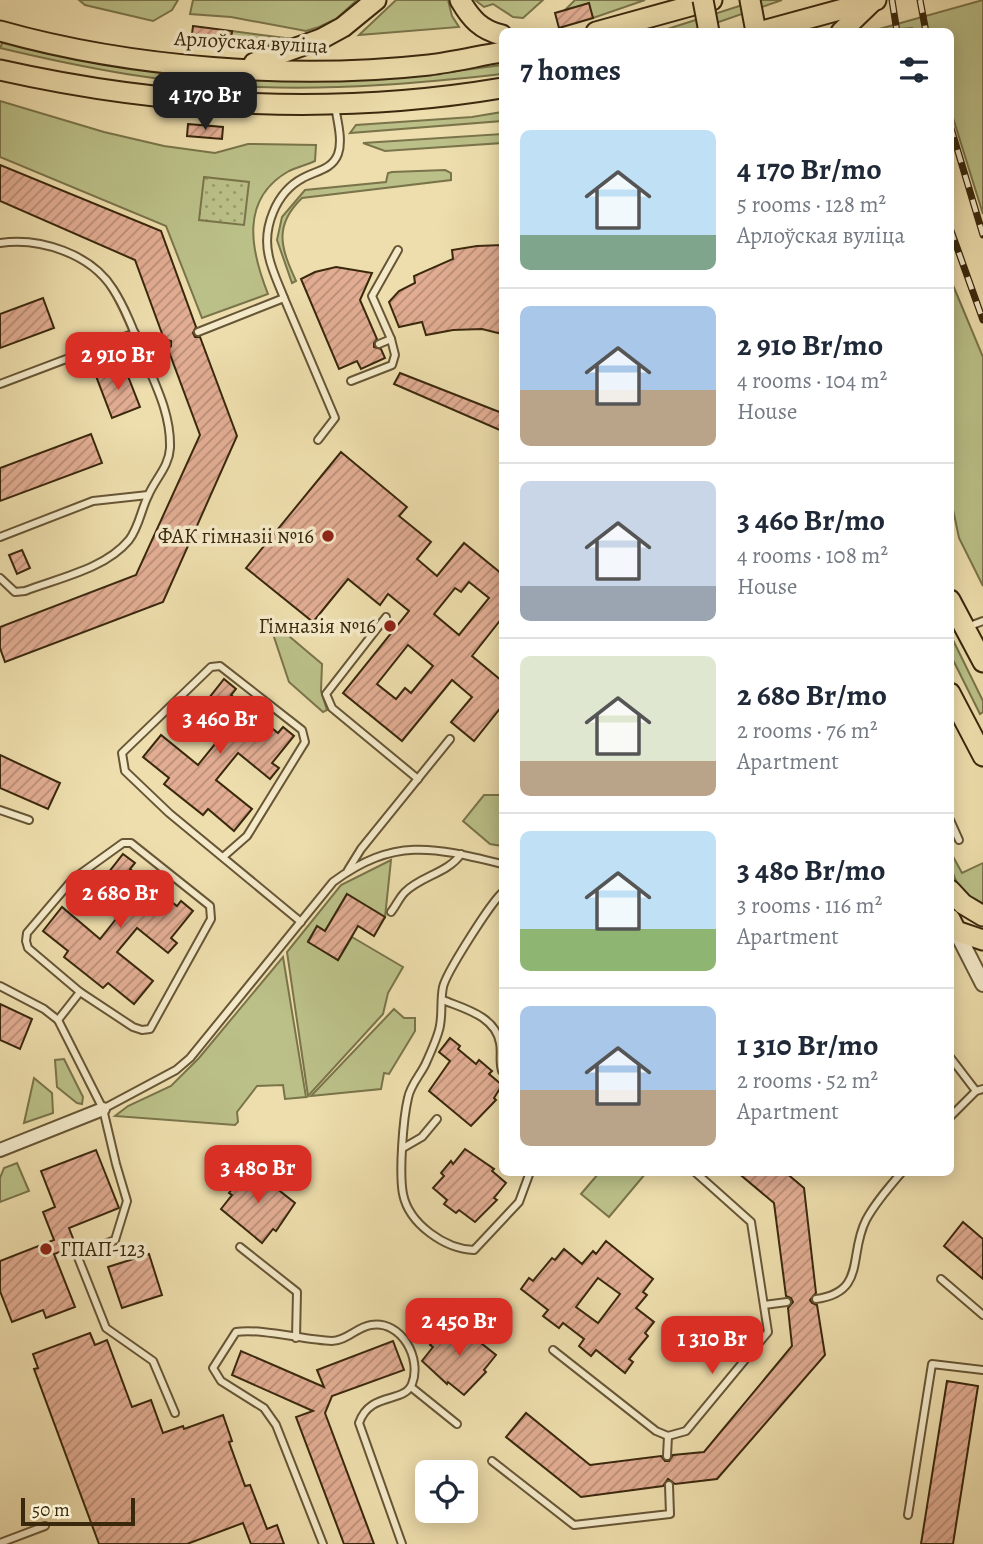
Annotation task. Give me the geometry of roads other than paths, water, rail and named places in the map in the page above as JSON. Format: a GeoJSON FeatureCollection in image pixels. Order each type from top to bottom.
{"type":"FeatureCollection","features":[{"type":"Feature","properties":{"kind":"main road"},"geometry":{"type":"LineString","coordinates":[[236,68],[296,50],[321,39],[343,27],[376,0]]}},
{"type":"Feature","properties":{"kind":"main road"},"geometry":{"type":"LineString","coordinates":[[460,0],[474,22],[491,33],[499,34]]}},
{"type":"Feature","properties":{"kind":"main road"},"geometry":{"type":"LineString","coordinates":[[750,0],[757,28]]}},
{"type":"Feature","properties":{"kind":"main road"},"geometry":{"type":"LineString","coordinates":[[773,28],[875,0]]}},
{"type":"Feature","properties":{"kind":"main road"},"geometry":{"type":"LineString","coordinates":[[845,28],[875,0]]}},
{"type":"Feature","properties":{"kind":"main road"},"geometry":{"type":"LineString","coordinates":[[610,28],[703,1],[708,28]]}},
{"type":"Feature","properties":{"kind":"main road","name":"Арлоўская вуліца"},"geometry":{"type":"LineString","coordinates":[[0,31],[40,42],[107,54],[236,68],[298,70],[429,65],[499,53]]}},
{"type":"Feature","properties":{"kind":"main road"},"geometry":{"type":"LineString","coordinates":[[0,70],[68,85],[225,104],[407,101],[499,88]]}},
{"type":"Feature","properties":{"kind":"main road"},"geometry":{"type":"LineString","coordinates":[[954,607],[974,624],[983,662]]}},
{"type":"Feature","properties":{"kind":"main road"},"geometry":{"type":"LineString","coordinates":[[954,701],[983,756]]}},
{"type":"Feature","properties":{"kind":"main road"},"geometry":{"type":"LineString","coordinates":[[954,894],[983,916]]}},
{"type":"Feature","properties":{"kind":"main road"},"geometry":{"type":"LineString","coordinates":[[954,926],[983,940]]}},
{"type":"Feature","properties":{"kind":"street"},"geometry":{"type":"LineString","coordinates":[[954,927],[983,984]]}},
{"type":"Feature","properties":{"kind":"street"},"geometry":{"type":"LineString","coordinates":[[0,1150],[103,1110]]}},
{"type":"Feature","properties":{"kind":"lane"},"geometry":{"type":"LineString","coordinates":[[318,440],[335,418],[269,258],[267,241],[274,209],[287,190],[302,178],[323,170],[334,162],[340,143],[334,104]]}},
{"type":"Feature","properties":{"kind":"lane"},"geometry":{"type":"LineString","coordinates":[[0,243],[27,243],[64,250],[96,270],[112,286],[164,404],[170,427],[170,451],[163,473],[148,495],[130,538],[102,562],[25,591],[15,592],[0,578]]}},
{"type":"Feature","properties":{"kind":"lane"},"geometry":{"type":"LineString","coordinates":[[372,296],[398,250]]}},
{"type":"Feature","properties":{"kind":"lane"},"geometry":{"type":"LineString","coordinates":[[351,382],[391,365],[395,355],[372,296],[363,293]]}},
{"type":"Feature","properties":{"kind":"lane"},"geometry":{"type":"LineString","coordinates":[[198,332],[285,298]]}},
{"type":"Feature","properties":{"kind":"lane"},"geometry":{"type":"LineString","coordinates":[[0,384],[135,334]]}},
{"type":"Feature","properties":{"kind":"lane"},"geometry":{"type":"LineString","coordinates":[[379,344],[391,339]]}},
{"type":"Feature","properties":{"kind":"lane"},"geometry":{"type":"LineString","coordinates":[[142,353],[166,344]]}},
{"type":"Feature","properties":{"kind":"lane"},"geometry":{"type":"LineString","coordinates":[[0,537],[93,501],[148,495]]}},
{"type":"Feature","properties":{"kind":"lane"},"geometry":{"type":"LineString","coordinates":[[386,617],[326,694],[332,708],[418,779]]}},
{"type":"Feature","properties":{"kind":"lane"},"geometry":{"type":"LineString","coordinates":[[223,857],[247,836],[305,742],[302,730],[220,666],[211,667],[122,753],[125,771],[169,813],[301,922]]}},
{"type":"Feature","properties":{"kind":"lane"},"geometry":{"type":"LineString","coordinates":[[347,872],[361,849],[450,739]]}},
{"type":"Feature","properties":{"kind":"lane"},"geometry":{"type":"LineString","coordinates":[[0,810],[29,820]]}},
{"type":"Feature","properties":{"kind":"lane"},"geometry":{"type":"LineString","coordinates":[[954,829],[959,840]]}},
{"type":"Feature","properties":{"kind":"lane"},"geometry":{"type":"LineString","coordinates":[[131,843],[210,906],[211,919],[150,1029],[133,1027],[80,992],[28,948],[27,933],[73,879],[118,845],[131,843]]}},
{"type":"Feature","properties":{"kind":"lane"},"geometry":{"type":"LineString","coordinates":[[103,1110],[176,1070],[190,1058],[333,882],[347,872],[398,850],[461,854],[499,863]]}},
{"type":"Feature","properties":{"kind":"lane"},"geometry":{"type":"LineString","coordinates":[[391,912],[404,893],[454,864],[461,854]]}},
{"type":"Feature","properties":{"kind":"lane"},"geometry":{"type":"LineString","coordinates":[[499,895],[487,909],[443,986],[439,1031],[425,1065],[408,1095],[403,1148],[403,1193],[418,1222],[435,1237],[459,1249],[474,1250],[519,1202],[529,1176]]}},
{"type":"Feature","properties":{"kind":"lane"},"geometry":{"type":"LineString","coordinates":[[0,985],[44,1009],[58,1020],[103,1110],[127,1201],[115,1240],[77,1255],[106,1328],[153,1360],[175,1413]]}},
{"type":"Feature","properties":{"kind":"lane"},"geometry":{"type":"LineString","coordinates":[[58,1020],[80,992]]}},
{"type":"Feature","properties":{"kind":"lane"},"geometry":{"type":"LineString","coordinates":[[443,1000],[479,1014],[493,1028],[499,1041]]}},
{"type":"Feature","properties":{"kind":"lane"},"geometry":{"type":"LineString","coordinates":[[954,1062],[979,1090],[954,1113]]}},
{"type":"Feature","properties":{"kind":"lane"},"geometry":{"type":"LineString","coordinates":[[403,1148],[422,1137],[437,1119]]}},
{"type":"Feature","properties":{"kind":"lane"},"geometry":{"type":"LineString","coordinates":[[553,1350],[656,1431],[668,1437],[687,1431],[768,1332],[751,1222],[699,1176]]}},
{"type":"Feature","properties":{"kind":"lane"},"geometry":{"type":"LineString","coordinates":[[816,1299],[833,1296],[845,1289],[851,1276],[864,1222],[899,1176]]}},
{"type":"Feature","properties":{"kind":"lane"},"geometry":{"type":"LineString","coordinates":[[240,1247],[298,1292],[296,1338]]}},
{"type":"Feature","properties":{"kind":"lane"},"geometry":{"type":"LineString","coordinates":[[941,1279],[983,1315]]}},
{"type":"Feature","properties":{"kind":"lane"},"geometry":{"type":"LineString","coordinates":[[764,1305],[787,1302]]}},
{"type":"Feature","properties":{"kind":"lane"},"geometry":{"type":"LineString","coordinates":[[323,1544],[276,1425],[264,1408],[221,1381],[213,1368],[236,1332],[247,1330],[336,1341],[371,1324],[386,1327],[402,1335],[409,1345],[415,1370],[411,1387],[403,1394],[371,1404],[362,1413],[359,1423],[402,1544]]}},
{"type":"Feature","properties":{"kind":"lane"},"geometry":{"type":"LineString","coordinates":[[908,1515],[932,1364],[983,1370]]}},
{"type":"Feature","properties":{"kind":"lane"},"geometry":{"type":"LineString","coordinates":[[411,1387],[457,1424]]}},
{"type":"Feature","properties":{"kind":"lane"},"geometry":{"type":"LineString","coordinates":[[667,1456],[668,1437]]}},
{"type":"Feature","properties":{"kind":"lane"},"geometry":{"type":"LineString","coordinates":[[492,1461],[574,1525],[670,1514],[669,1485]]}},
{"type":"Feature","properties":{"kind":"lane"},"geometry":{"type":"LineString","coordinates":[[0,1543],[45,1525]]}},
{"type":"Feature","properties":{"kind":"railway"},"geometry":{"type":"LineString","coordinates":[[892,0],[896,28]]}},
{"type":"Feature","properties":{"kind":"railway"},"geometry":{"type":"LineString","coordinates":[[920,0],[925,28]]}},
{"type":"Feature","properties":{"kind":"railway"},"geometry":{"type":"LineString","coordinates":[[954,138],[983,235]]}},
{"type":"Feature","properties":{"kind":"railway"},"geometry":{"type":"LineString","coordinates":[[954,239],[983,320]]}},
{"type":"Feature","properties":{"kind":"place","name":"ФАК гімназіі №16"},"geometry":{"type":"Point","coordinates":[328,536]}},
{"type":"Feature","properties":{"kind":"place","name":"Гімназія №16"},"geometry":{"type":"Point","coordinates":[390,626]}},
{"type":"Feature","properties":{"kind":"place","name":"ГПАП-123"},"geometry":{"type":"Point","coordinates":[46,1249]}}]}
